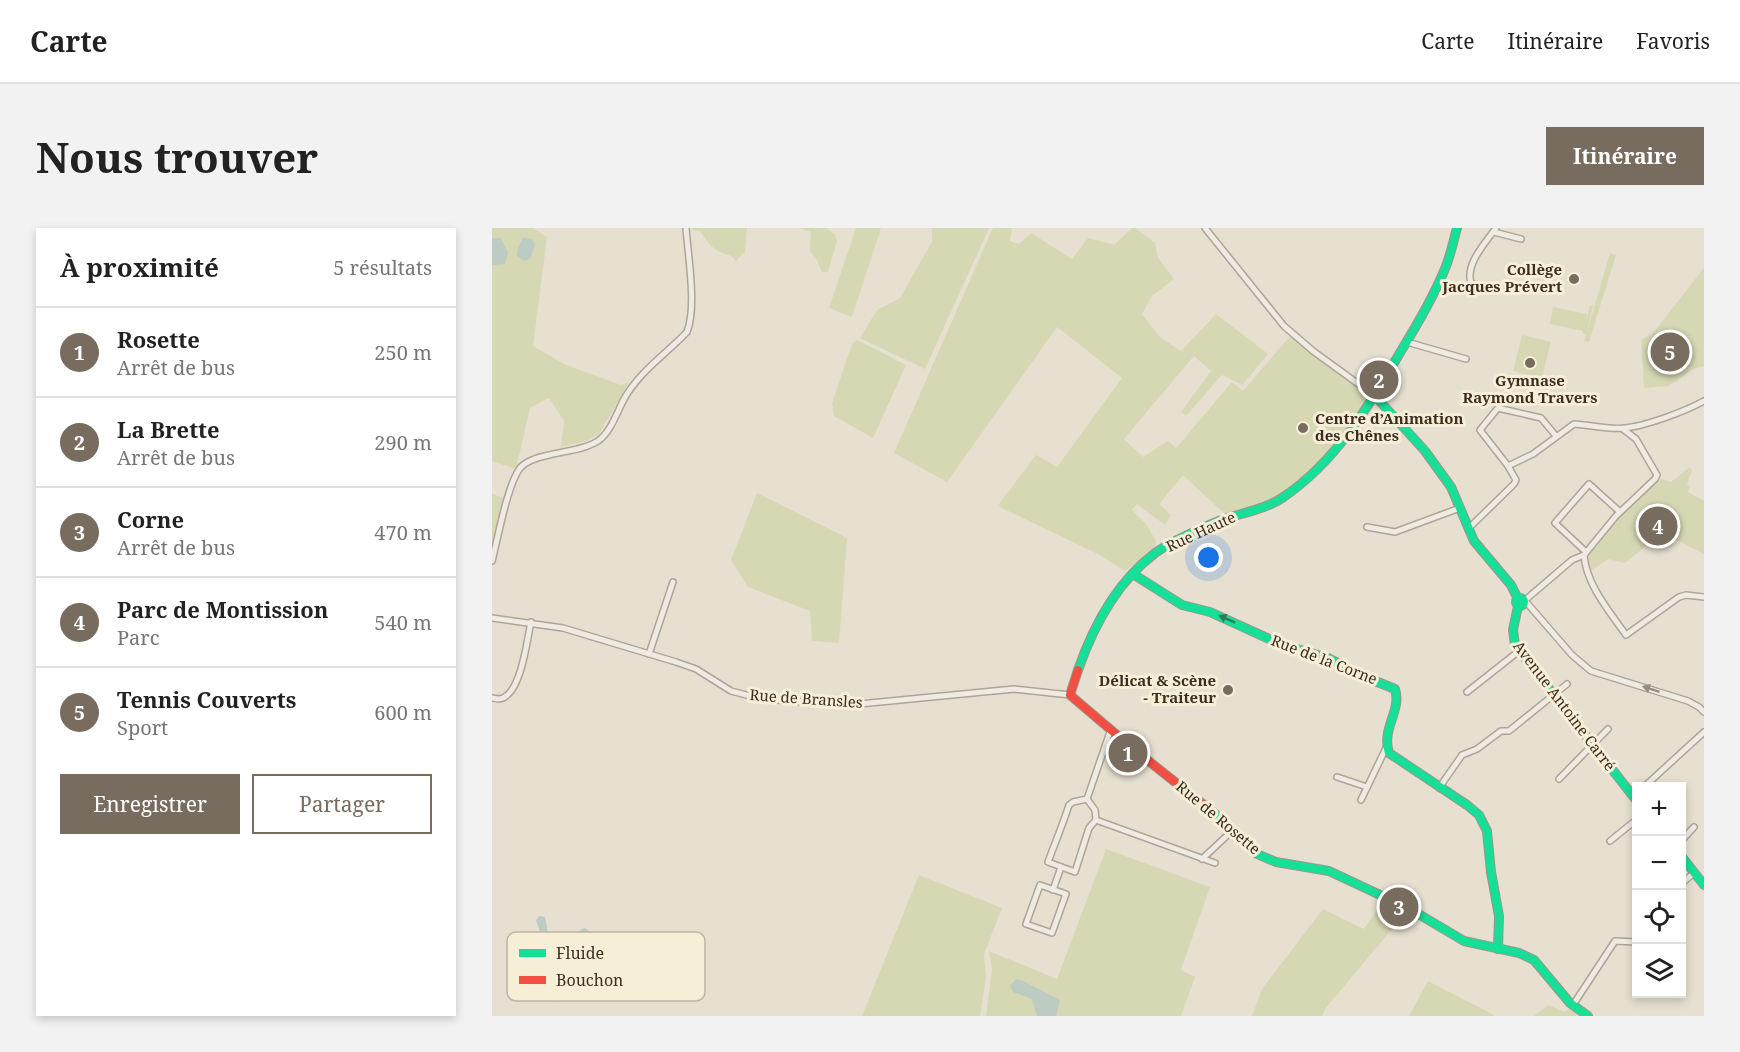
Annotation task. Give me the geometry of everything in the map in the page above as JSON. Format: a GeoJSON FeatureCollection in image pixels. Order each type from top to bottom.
{"type":"FeatureCollection","features":[{"type":"Feature","properties":{"kind":"street"},"geometry":{"type":"LineString","coordinates":[[492,561],[520,468],[536,459],[598,441],[606,433],[635,382],[687,332],[692,308],[686,228]]}},
{"type":"Feature","properties":{"kind":"street"},"geometry":{"type":"LineString","coordinates":[[1205,228],[1284,326],[1313,351],[1375,396],[1425,452],[1451,487],[1474,541],[1511,585],[1521,602]]}},
{"type":"Feature","properties":{"kind":"street","name":"Rue Haute"},"geometry":{"type":"LineString","coordinates":[[1070,695],[1087,644],[1098,622],[1133,574],[1155,553],[1218,521],[1272,504],[1296,488],[1329,459],[1375,396],[1431,302],[1445,269],[1457,228]]}},
{"type":"Feature","properties":{"kind":"street"},"geometry":{"type":"LineString","coordinates":[[1501,287],[1494,290],[1471,283],[1469,278],[1472,266],[1495,230],[1521,238]]}},
{"type":"Feature","properties":{"kind":"street"},"geometry":{"type":"LineString","coordinates":[[1407,342],[1466,359]]}},
{"type":"Feature","properties":{"kind":"street"},"geometry":{"type":"LineString","coordinates":[[1508,466],[1533,454],[1574,424],[1623,429],[1689,409],[1704,400]]}},
{"type":"Feature","properties":{"kind":"street"},"geometry":{"type":"LineString","coordinates":[[1468,530],[1514,484],[1515,480],[1508,466],[1480,430],[1498,408],[1541,418],[1556,436]]}},
{"type":"Feature","properties":{"kind":"street"},"geometry":{"type":"LineString","coordinates":[[1636,439],[1642,425]]}},
{"type":"Feature","properties":{"kind":"street"},"geometry":{"type":"LineString","coordinates":[[1521,602],[1572,560],[1585,553],[1620,512],[1655,480],[1657,475],[1636,439],[1623,429]]}},
{"type":"Feature","properties":{"kind":"street"},"geometry":{"type":"LineString","coordinates":[[1620,512],[1589,484],[1555,523],[1585,553],[1585,567],[1604,604],[1626,634],[1679,597],[1686,595],[1704,597]]}},
{"type":"Feature","properties":{"kind":"street"},"geometry":{"type":"LineString","coordinates":[[1367,527],[1395,532],[1460,508]]}},
{"type":"Feature","properties":{"kind":"street"},"geometry":{"type":"LineString","coordinates":[[1572,560],[1585,567]]}},
{"type":"Feature","properties":{"kind":"street","name":"Rue de la Corne"},"geometry":{"type":"LineString","coordinates":[[1133,574],[1182,605],[1210,612],[1280,644],[1328,658],[1395,689],[1398,698],[1384,741],[1386,748]]}},
{"type":"Feature","properties":{"kind":"street"},"geometry":{"type":"LineString","coordinates":[[649,654],[673,582]]}},
{"type":"Feature","properties":{"kind":"street"},"geometry":{"type":"LineString","coordinates":[[1521,602],[1527,603],[1572,655],[1591,671],[1688,700],[1704,712]]}},
{"type":"Feature","properties":{"kind":"street","name":"Avenue Antoine Carré"},"geometry":{"type":"LineString","coordinates":[[1521,602],[1512,623],[1515,645],[1632,792]]}},
{"type":"Feature","properties":{"kind":"street","name":"Rue de Bransles"},"geometry":{"type":"LineString","coordinates":[[492,618],[563,628],[696,669],[731,691],[762,699],[849,705],[1014,689],[1070,695]]}},
{"type":"Feature","properties":{"kind":"street"},"geometry":{"type":"LineString","coordinates":[[492,698],[501,699],[515,685],[531,622]]}},
{"type":"Feature","properties":{"kind":"street"},"geometry":{"type":"LineString","coordinates":[[1467,692],[1519,651]]}},
{"type":"Feature","properties":{"kind":"street"},"geometry":{"type":"LineString","coordinates":[[1439,788],[1462,755],[1477,749],[1501,731],[1509,731],[1567,684]]}},
{"type":"Feature","properties":{"kind":"street","name":"Rue de Rosette"},"geometry":{"type":"LineString","coordinates":[[1070,695],[1211,810],[1247,845],[1266,858],[1342,875],[1410,909],[1455,936],[1480,946],[1519,953],[1534,960],[1573,1005],[1588,1016]]}},
{"type":"Feature","properties":{"kind":"street"},"geometry":{"type":"LineString","coordinates":[[1087,799],[1111,729]]}},
{"type":"Feature","properties":{"kind":"street"},"geometry":{"type":"LineString","coordinates":[[1559,779],[1608,729]]}},
{"type":"Feature","properties":{"kind":"street"},"geometry":{"type":"LineString","coordinates":[[1649,782],[1704,732]]}},
{"type":"Feature","properties":{"kind":"street"},"geometry":{"type":"LineString","coordinates":[[1361,800],[1386,748]]}},
{"type":"Feature","properties":{"kind":"street"},"geometry":{"type":"LineString","coordinates":[[1386,748],[1389,753],[1474,811],[1484,823],[1499,916],[1498,949]]}},
{"type":"Feature","properties":{"kind":"street"},"geometry":{"type":"LineString","coordinates":[[1336,777],[1367,787]]}},
{"type":"Feature","properties":{"kind":"street"},"geometry":{"type":"LineString","coordinates":[[1087,799],[1095,810],[1096,820],[1089,828],[1075,872],[1048,862],[1067,816],[1069,805],[1087,799]]}},
{"type":"Feature","properties":{"kind":"street"},"geometry":{"type":"LineString","coordinates":[[1096,820],[1215,863]]}},
{"type":"Feature","properties":{"kind":"street"},"geometry":{"type":"LineString","coordinates":[[1610,841],[1632,823]]}},
{"type":"Feature","properties":{"kind":"street"},"geometry":{"type":"LineString","coordinates":[[1686,836],[1694,827]]}},
{"type":"Feature","properties":{"kind":"street"},"geometry":{"type":"LineString","coordinates":[[1202,859],[1232,831]]}},
{"type":"Feature","properties":{"kind":"street"},"geometry":{"type":"LineString","coordinates":[[1686,862],[1704,885]]}},
{"type":"Feature","properties":{"kind":"street"},"geometry":{"type":"LineString","coordinates":[[1053,890],[1061,867]]}},
{"type":"Feature","properties":{"kind":"street"},"geometry":{"type":"LineString","coordinates":[[1686,880],[1694,873]]}},
{"type":"Feature","properties":{"kind":"street"},"geometry":{"type":"LineString","coordinates":[[1040,885],[1053,890],[1066,894],[1052,933],[1026,924],[1040,885]]}},
{"type":"Feature","properties":{"kind":"street"},"geometry":{"type":"LineString","coordinates":[[1573,1005],[1615,941],[1632,942]]}},
{"type":"Feature","properties":{"kind":"green space"},"geometry":{"type":"Polygon","coordinates":[[[492,228],[533,228],[547,237],[533,346],[564,364],[621,385],[629,382],[599,434],[586,441],[561,447],[564,421],[549,398],[530,408],[516,469],[492,461],[492,228]]]}},
{"type":"Feature","properties":{"kind":"green space"},"geometry":{"type":"Polygon","coordinates":[[[692,228],[747,228],[745,252],[736,261],[714,248],[700,231],[692,230],[692,228]]]}},
{"type":"Feature","properties":{"kind":"green space"},"geometry":{"type":"Polygon","coordinates":[[[799,228],[826,228],[835,235],[837,241],[828,272],[822,272],[810,251],[811,232],[799,228]]]}},
{"type":"Feature","properties":{"kind":"green space"},"geometry":{"type":"Polygon","coordinates":[[[856,228],[881,228],[852,317],[829,308],[856,228]]]}},
{"type":"Feature","properties":{"kind":"green space"},"geometry":{"type":"Polygon","coordinates":[[[932,228],[989,228],[925,369],[860,338],[877,310],[900,298],[932,242],[932,228]]]}},
{"type":"Feature","properties":{"kind":"green space"},"geometry":{"type":"Polygon","coordinates":[[[993,228],[1012,228],[1010,241],[1019,244],[1031,233],[1072,259],[1088,238],[1114,245],[1132,228],[1135,228],[1155,243],[1158,258],[1174,279],[1152,296],[1142,314],[1160,337],[1181,351],[1216,314],[1268,354],[1242,385],[1222,375],[1186,416],[1181,412],[1211,371],[1194,356],[1124,439],[1143,457],[1168,441],[1176,448],[1232,382],[1243,391],[1290,336],[1370,395],[1319,462],[1291,487],[1265,502],[1228,517],[1183,475],[1159,504],[1171,515],[1165,525],[1137,504],[1132,510],[1146,524],[1156,541],[1154,549],[1125,571],[1100,555],[1000,507],[999,504],[1036,455],[1057,467],[1122,378],[1057,327],[947,482],[894,453],[993,228]]]}},
{"type":"Feature","properties":{"kind":"green space"},"geometry":{"type":"Polygon","coordinates":[[[1610,253],[1616,255],[1589,342],[1584,341],[1586,335],[1583,331],[1550,324],[1553,307],[1587,314],[1586,323],[1590,305],[1593,306],[1587,332],[1610,253]]]}},
{"type":"Feature","properties":{"kind":"green space"},"geometry":{"type":"Polygon","coordinates":[[[1704,268],[1704,366],[1693,369],[1669,386],[1644,388],[1641,340],[1657,328],[1704,268]]]}},
{"type":"Feature","properties":{"kind":"green space","name":"Gymnase Raymond Travers"},"geometry":{"type":"Polygon","coordinates":[[[1522,335],[1551,342],[1542,378],[1513,371],[1522,335]]]}},
{"type":"Feature","properties":{"kind":"green space"},"geometry":{"type":"Polygon","coordinates":[[[857,340],[906,365],[873,438],[834,416],[832,403],[852,344],[857,340]]]}},
{"type":"Feature","properties":{"kind":"green space"},"geometry":{"type":"Polygon","coordinates":[[[1690,467],[1692,471],[1687,484],[1690,487],[1688,492],[1704,501],[1704,554],[1665,534],[1625,563],[1608,559],[1591,571],[1587,565],[1590,554],[1617,519],[1661,479],[1671,482],[1690,467]]]}},
{"type":"Feature","properties":{"kind":"green space"},"geometry":{"type":"Polygon","coordinates":[[[757,493],[847,538],[839,643],[812,641],[810,611],[748,587],[731,560],[757,493]]]}},
{"type":"Feature","properties":{"kind":"green space"},"geometry":{"type":"Polygon","coordinates":[[[492,494],[506,499],[492,548],[492,494]]]}},
{"type":"Feature","properties":{"kind":"green space"},"geometry":{"type":"Polygon","coordinates":[[[1106,849],[1210,887],[1181,970],[1195,977],[1181,1016],[986,1016],[992,969],[989,951],[1057,979],[1106,849]]]}},
{"type":"Feature","properties":{"kind":"green space"},"geometry":{"type":"Polygon","coordinates":[[[919,875],[1002,908],[984,954],[986,977],[980,1016],[862,1016],[919,875]]]}},
{"type":"Feature","properties":{"kind":"green space"},"geometry":{"type":"Polygon","coordinates":[[[1384,900],[1407,911],[1325,1009],[1322,1016],[1252,1016],[1262,989],[1323,909],[1364,929],[1384,900]]]}},
{"type":"Feature","properties":{"kind":"green space"},"geometry":{"type":"Polygon","coordinates":[[[1428,981],[1494,1015],[1409,1016],[1428,981]]]}},
{"type":"Feature","properties":{"kind":"green space"},"geometry":{"type":"Polygon","coordinates":[[[1548,1005],[1565,1012],[1569,1008],[1578,1014],[1576,1016],[1534,1016],[1548,1005]]]}},
{"type":"Feature","properties":{"kind":"shaded area"},"geometry":{"type":"Polygon","coordinates":[[[523,237],[533,240],[535,245],[530,259],[524,261],[517,256],[523,237]]]}},
{"type":"Feature","properties":{"kind":"shaded area"},"geometry":{"type":"Polygon","coordinates":[[[492,238],[501,238],[508,253],[505,264],[492,265],[492,238]]]}},
{"type":"Feature","properties":{"kind":"shaded area"},"geometry":{"type":"Polygon","coordinates":[[[539,916],[545,917],[548,932],[540,932],[536,921],[539,916]]]}},
{"type":"Feature","properties":{"kind":"shaded area"},"geometry":{"type":"Polygon","coordinates":[[[585,928],[591,932],[577,932],[580,930],[585,928]]]}},
{"type":"Feature","properties":{"kind":"shaded area"},"geometry":{"type":"Polygon","coordinates":[[[1016,979],[1060,1000],[1056,1016],[1037,1016],[1032,999],[1013,992],[1010,986],[1016,979]]]}},
{"type":"Feature","properties":{"kind":"traffic: fast"},"geometry":{"type":"LineString","coordinates":[[1078,670],[1091,638],[1108,606],[1141,565],[1160,550],[1185,536],[1219,521],[1268,506],[1282,498],[1319,468],[1335,450],[1364,412],[1424,312],[1446,266],[1457,228]]}},
{"type":"Feature","properties":{"kind":"traffic: fast"},"geometry":{"type":"LineString","coordinates":[[1375,396],[1425,451],[1451,487],[1474,541],[1511,585],[1518,599]]}},
{"type":"Feature","properties":{"kind":"traffic: fast"},"geometry":{"type":"LineString","coordinates":[[1133,574],[1182,605],[1210,612],[1280,644],[1328,658],[1395,689],[1396,705],[1387,744],[1389,753],[1467,805],[1479,815],[1487,831],[1499,916],[1498,949]]}},
{"type":"Feature","properties":{"kind":"traffic: fast"},"geometry":{"type":"LineString","coordinates":[[1520,598],[1524,602],[1520,606],[1516,602],[1520,598]]}},
{"type":"Feature","properties":{"kind":"traffic: fast"},"geometry":{"type":"LineString","coordinates":[[1518,606],[1513,630],[1515,645],[1632,795]]}},
{"type":"Feature","properties":{"kind":"traffic: fast"},"geometry":{"type":"LineString","coordinates":[[1214,813],[1257,854],[1276,862],[1329,871],[1410,909],[1464,941],[1519,953],[1534,960],[1570,1003],[1588,1016]]}},
{"type":"Feature","properties":{"kind":"traffic: fast"},"geometry":{"type":"LineString","coordinates":[[1686,862],[1704,885]]}},
{"type":"Feature","properties":{"kind":"traffic: jam"},"geometry":{"type":"LineString","coordinates":[[1078,670],[1070,695],[1214,813]]}},
{"type":"Feature","properties":{"kind":"place","name":"Collège Jacques Prévert"},"geometry":{"type":"Point","coordinates":[1574,279]}},
{"type":"Feature","properties":{"kind":"place","name":"Tennis Couverts"},"geometry":{"type":"Point","coordinates":[1670,352]}},
{"type":"Feature","properties":{"kind":"place","name":"Gymnase Raymond Travers"},"geometry":{"type":"Point","coordinates":[1530,363]}},
{"type":"Feature","properties":{"kind":"place","name":"La Brette"},"geometry":{"type":"Point","coordinates":[1379,380]}},
{"type":"Feature","properties":{"kind":"place","name":"Centre d’Animation des Chênes"},"geometry":{"type":"Point","coordinates":[1303,428]}},
{"type":"Feature","properties":{"kind":"place","name":"Parc de Montission"},"geometry":{"type":"Point","coordinates":[1658,526]}},
{"type":"Feature","properties":{"kind":"place","name":"Délicat & Scène - Traiteur"},"geometry":{"type":"Point","coordinates":[1228,690]}},
{"type":"Feature","properties":{"kind":"place","name":"Rosette"},"geometry":{"type":"Point","coordinates":[1128,753]}},
{"type":"Feature","properties":{"kind":"place","name":"Corne"},"geometry":{"type":"Point","coordinates":[1399,907]}}]}
